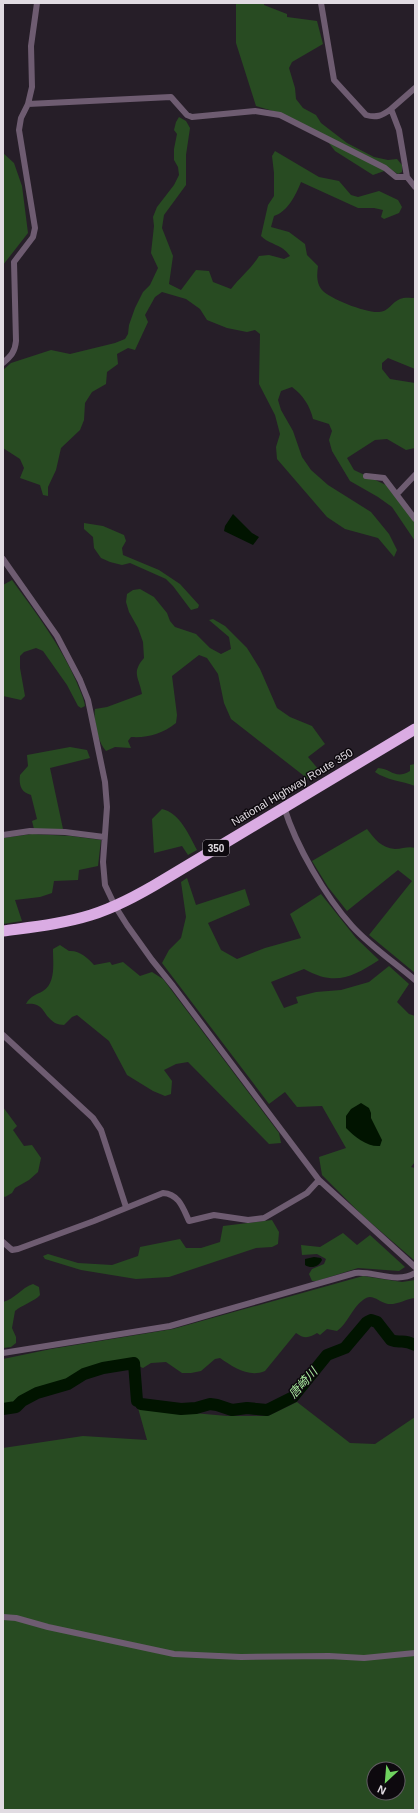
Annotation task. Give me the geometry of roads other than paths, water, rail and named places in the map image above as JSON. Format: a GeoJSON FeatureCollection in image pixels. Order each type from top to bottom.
{"type":"FeatureCollection","features":[{"type":"Feature","properties":{"kind":"highway","name":"National Highway Route 350"},"geometry":{"type":"LineString","coordinates":[[3,931],[63,922],[90,916],[147,890],[415,729]]}},
{"type":"Feature","properties":{"kind":"street"},"geometry":{"type":"LineString","coordinates":[[3,363],[12,356],[15,350],[16,341],[14,262],[33,237],[35,228],[19,130],[21,118],[28,104],[32,87],[31,46],[37,3]]}},
{"type":"Feature","properties":{"kind":"street"},"geometry":{"type":"LineString","coordinates":[[321,3],[334,80],[366,115],[372,117],[382,116],[415,88]]}},
{"type":"Feature","properties":{"kind":"street"},"geometry":{"type":"LineString","coordinates":[[28,104],[171,97],[187,115],[192,117],[256,111],[268,113],[280,116],[319,135],[385,168],[396,177],[407,177]]}},
{"type":"Feature","properties":{"kind":"street"},"geometry":{"type":"LineString","coordinates":[[391,109],[399,130],[407,177],[415,187]]}},
{"type":"Feature","properties":{"kind":"street"},"geometry":{"type":"LineString","coordinates":[[397,494],[415,475]]}},
{"type":"Feature","properties":{"kind":"street"},"geometry":{"type":"LineString","coordinates":[[366,476],[384,478],[415,519]]}},
{"type":"Feature","properties":{"kind":"street"},"geometry":{"type":"LineString","coordinates":[[410,513],[415,508]]}},
{"type":"Feature","properties":{"kind":"street"},"geometry":{"type":"LineString","coordinates":[[3,559],[57,636],[80,680],[88,700],[105,782],[107,807],[103,862],[105,885],[114,906],[152,960],[319,1180],[415,1267]]}},
{"type":"Feature","properties":{"kind":"street"},"geometry":{"type":"LineString","coordinates":[[284,807],[310,864],[339,910],[353,927],[415,980]]}},
{"type":"Feature","properties":{"kind":"street"},"geometry":{"type":"LineString","coordinates":[[3,835],[30,831],[65,832],[104,837]]}},
{"type":"Feature","properties":{"kind":"street"},"geometry":{"type":"LineString","coordinates":[[3,1035],[93,1118],[101,1130],[126,1207]]}},
{"type":"Feature","properties":{"kind":"street"},"geometry":{"type":"LineString","coordinates":[[3,1242],[12,1250],[18,1249],[94,1221],[163,1193],[169,1193],[177,1197],[189,1221],[214,1215],[248,1220],[259,1219],[264,1218],[307,1193],[319,1180]]}},
{"type":"Feature","properties":{"kind":"street"},"geometry":{"type":"LineString","coordinates":[[3,1353],[170,1326],[355,1273],[365,1272],[402,1278],[415,1273]]}},
{"type":"Feature","properties":{"kind":"street"},"geometry":{"type":"LineString","coordinates":[[3,1617],[16,1618],[48,1628],[152,1650],[188,1655],[241,1657],[329,1656],[364,1658],[415,1653]]}},
{"type":"Feature","properties":{"kind":"waterway","name":"唐崎川"},"geometry":{"type":"LineString","coordinates":[[141,1404],[181,1409],[196,1408],[210,1404],[232,1410],[247,1408],[267,1410],[293,1397],[327,1355],[345,1348],[367,1322],[371,1320],[377,1322],[391,1340],[404,1341],[415,1345]]}},
{"type":"Feature","properties":{"kind":"waterway","name":"唐崎川"},"geometry":{"type":"LineString","coordinates":[[3,1409],[16,1407],[22,1401],[37,1393],[68,1384],[84,1374],[103,1368],[134,1363],[137,1401]]}}]}
